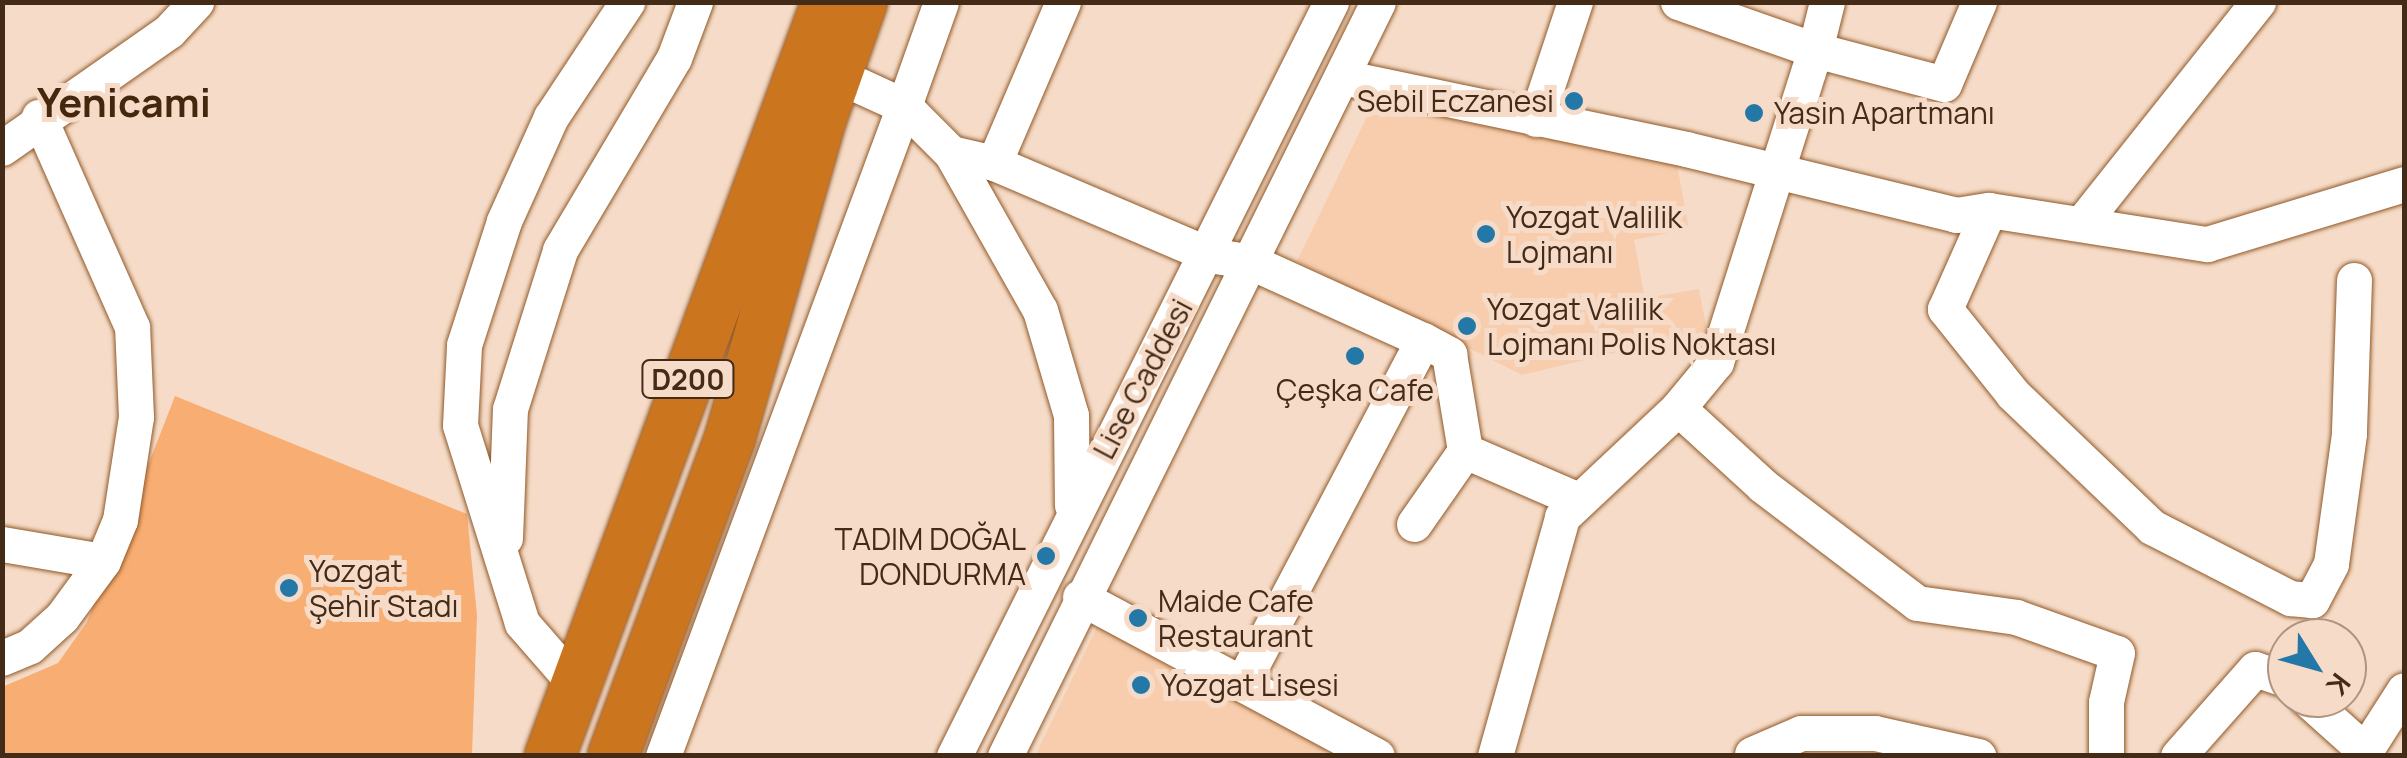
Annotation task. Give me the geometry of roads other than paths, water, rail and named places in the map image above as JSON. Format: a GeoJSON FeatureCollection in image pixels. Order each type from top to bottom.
{"type":"FeatureCollection","features":[{"type":"Feature","properties":{"kind":"highway","name":"D200"},"geometry":{"type":"LineString","coordinates":[[550,756],[827,2]]}},
{"type":"Feature","properties":{"kind":"highway","name":"D200"},"geometry":{"type":"LineString","coordinates":[[614,756],[730,438],[862,2]]}},
{"type":"Feature","properties":{"kind":"street"},"geometry":{"type":"LineString","coordinates":[[2,148],[160,17],[196,2]]}},
{"type":"Feature","properties":{"kind":"street"},"geometry":{"type":"LineString","coordinates":[[576,686],[522,623],[460,425],[464,345],[504,221],[551,117],[628,2]]}},
{"type":"Feature","properties":{"kind":"street"},"geometry":{"type":"LineString","coordinates":[[504,564],[510,408],[560,250],[674,58],[695,2]]}},
{"type":"Feature","properties":{"kind":"street"},"geometry":{"type":"LineString","coordinates":[[641,504],[811,2]]}},
{"type":"Feature","properties":{"kind":"street"},"geometry":{"type":"LineString","coordinates":[[730,438],[885,2]]}},
{"type":"Feature","properties":{"kind":"street"},"geometry":{"type":"LineString","coordinates":[[663,756],[941,2]]}},
{"type":"Feature","properties":{"kind":"street"},"geometry":{"type":"LineString","coordinates":[[994,163],[1062,2]]}},
{"type":"Feature","properties":{"kind":"street","name":"Lise Caddesi"},"geometry":{"type":"LineString","coordinates":[[954,756],[1072,512],[1210,255],[1331,2]]}},
{"type":"Feature","properties":{"kind":"street","name":"Lise Caddesi"},"geometry":{"type":"LineString","coordinates":[[1005,756],[1080,597],[1378,2]]}},
{"type":"Feature","properties":{"kind":"street"},"geometry":{"type":"LineString","coordinates":[[1539,110],[1575,2]]}},
{"type":"Feature","properties":{"kind":"street"},"geometry":{"type":"LineString","coordinates":[[1678,2],[1815,50],[1944,84],[1979,2]]}},
{"type":"Feature","properties":{"kind":"street"},"geometry":{"type":"LineString","coordinates":[[1495,756],[1562,516],[1678,408],[1716,362],[1827,2]]}},
{"type":"Feature","properties":{"kind":"street"},"geometry":{"type":"LineString","coordinates":[[2082,223],[2258,2]]}},
{"type":"Feature","properties":{"kind":"street"},"geometry":{"type":"LineString","coordinates":[[1346,70],[1776,160],[1960,194],[1989,210],[2206,244],[2404,184]]}},
{"type":"Feature","properties":{"kind":"street"},"geometry":{"type":"LineString","coordinates":[[856,84],[904,106],[952,152],[1040,310],[1071,415],[1072,512]]}},
{"type":"Feature","properties":{"kind":"street"},"geometry":{"type":"LineString","coordinates":[[2,658],[30,646],[62,618],[103,561],[130,470],[136,417],[132,327],[39,117]]}},
{"type":"Feature","properties":{"kind":"street"},"geometry":{"type":"LineString","coordinates":[[952,152],[994,163],[1210,255],[1251,262],[1450,354],[1465,451],[1414,524]]}},
{"type":"Feature","properties":{"kind":"street"},"geometry":{"type":"LineString","coordinates":[[1989,210],[1945,309],[2014,394],[2152,527],[2290,598],[2312,600],[2331,564],[2349,434],[2354,280]]}},
{"type":"Feature","properties":{"kind":"street"},"geometry":{"type":"LineString","coordinates":[[1242,683],[1422,340]]}},
{"type":"Feature","properties":{"kind":"street"},"geometry":{"type":"LineString","coordinates":[[1678,408],[1763,486],[1917,603],[2016,617],[2117,653],[2106,702],[2106,756]]}},
{"type":"Feature","properties":{"kind":"street"},"geometry":{"type":"LineString","coordinates":[[1465,451],[1578,500]]}},
{"type":"Feature","properties":{"kind":"street"},"geometry":{"type":"LineString","coordinates":[[2,544],[103,561]]}},
{"type":"Feature","properties":{"kind":"street"},"geometry":{"type":"LineString","coordinates":[[1080,597],[1377,756]]}},
{"type":"Feature","properties":{"kind":"street"},"geometry":{"type":"LineString","coordinates":[[2178,756],[2255,669],[2267,673]]}},
{"type":"Feature","properties":{"kind":"street"},"geometry":{"type":"LineString","coordinates":[[2327,718],[2364,753],[2404,690]]}},
{"type":"Feature","properties":{"kind":"street"},"geometry":{"type":"LineString","coordinates":[[1751,755],[1800,733],[1875,733],[1978,756]]}},
{"type":"Feature","properties":{"kind":"place","name":"Sebil Eczanesi"},"geometry":{"type":"Point","coordinates":[1574,101]}},
{"type":"Feature","properties":{"kind":"place","name":"Yasin Apartmanı"},"geometry":{"type":"Point","coordinates":[1754,113]}},
{"type":"Feature","properties":{"kind":"place","name":"Yozgat Valilik Lojmanı"},"geometry":{"type":"Point","coordinates":[1486,234]}},
{"type":"Feature","properties":{"kind":"place","name":"Yozgat Valilik Lojmanı Polis Noktası"},"geometry":{"type":"Point","coordinates":[1467,326]}},
{"type":"Feature","properties":{"kind":"place","name":"Çeşka Cafe"},"geometry":{"type":"Point","coordinates":[1355,356]}},
{"type":"Feature","properties":{"kind":"place","name":"TADIM DOĞAL DONDURMA"},"geometry":{"type":"Point","coordinates":[1046,556]}},
{"type":"Feature","properties":{"kind":"place","name":"Yozgat Şehir Stadı"},"geometry":{"type":"Point","coordinates":[289,588]}},
{"type":"Feature","properties":{"kind":"place","name":"Maide Cafe Restaurant"},"geometry":{"type":"Point","coordinates":[1138,618]}},
{"type":"Feature","properties":{"kind":"place","name":"Yozgat Lisesi"},"geometry":{"type":"Point","coordinates":[1141,685]}},
{"type":"Feature","properties":{"kind":"district","name":"Yenicami"},"geometry":{"type":"Point","coordinates":[124,102]}}]}
